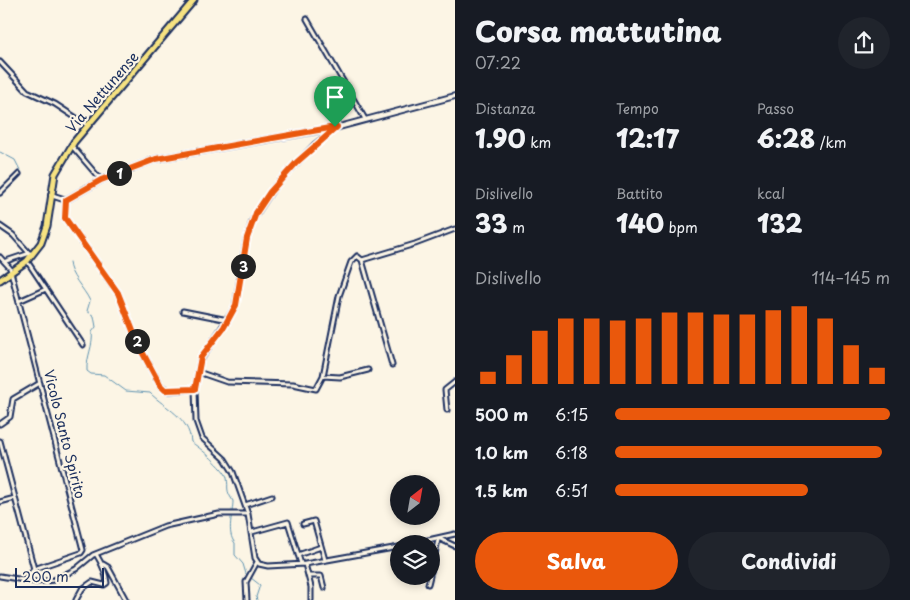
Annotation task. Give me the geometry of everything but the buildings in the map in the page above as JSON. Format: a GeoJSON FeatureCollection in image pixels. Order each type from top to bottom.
{"type":"FeatureCollection","features":[{"type":"Feature","properties":{"kind":"main road","name":"Via Nettunense"},"geometry":{"type":"LineString","coordinates":[[0,280],[31,254],[45,232],[56,171],[72,145],[87,124],[133,74],[194,0]]}},
{"type":"Feature","properties":{"kind":"street"},"geometry":{"type":"LineString","coordinates":[[307,19],[365,119]]}},
{"type":"Feature","properties":{"kind":"street"},"geometry":{"type":"LineString","coordinates":[[0,62],[28,90],[53,102],[87,124]]}},
{"type":"Feature","properties":{"kind":"street"},"geometry":{"type":"LineString","coordinates":[[52,196],[66,200],[101,180],[160,158],[337,127],[455,96]]}},
{"type":"Feature","properties":{"kind":"street"},"geometry":{"type":"LineString","coordinates":[[247,600],[246,584],[257,562],[252,532],[245,505],[229,465],[208,446],[198,432],[195,416],[195,389],[198,372],[203,354],[228,320],[236,303],[247,238],[256,213],[270,192],[297,162],[337,127]]}},
{"type":"Feature","properties":{"kind":"street"},"geometry":{"type":"LineString","coordinates":[[72,145],[101,180]]}},
{"type":"Feature","properties":{"kind":"street"},"geometry":{"type":"LineString","coordinates":[[0,193],[19,174]]}},
{"type":"Feature","properties":{"kind":"street"},"geometry":{"type":"LineString","coordinates":[[66,200],[65,218],[118,293],[139,346],[160,385],[168,391],[195,389]]}},
{"type":"Feature","properties":{"kind":"street"},"geometry":{"type":"LineString","coordinates":[[0,226],[13,235],[31,254],[6,261],[0,257]]}},
{"type":"Feature","properties":{"kind":"street"},"geometry":{"type":"LineString","coordinates":[[362,260],[415,244],[455,229]]}},
{"type":"Feature","properties":{"kind":"street"},"geometry":{"type":"LineString","coordinates":[[198,372],[226,382],[293,384],[314,389],[323,376],[339,296],[353,260],[357,256],[362,260],[392,365]]}},
{"type":"Feature","properties":{"kind":"street","name":"Vicolo Santo Spirito"},"geometry":{"type":"LineString","coordinates":[[6,261],[19,301],[83,550],[34,569]]}},
{"type":"Feature","properties":{"kind":"street"},"geometry":{"type":"LineString","coordinates":[[29,264],[83,345]]}},
{"type":"Feature","properties":{"kind":"street"},"geometry":{"type":"LineString","coordinates":[[19,301],[46,289]]}},
{"type":"Feature","properties":{"kind":"street"},"geometry":{"type":"LineString","coordinates":[[183,312],[228,320]]}},
{"type":"Feature","properties":{"kind":"street"},"geometry":{"type":"LineString","coordinates":[[323,376],[343,376],[368,370]]}},
{"type":"Feature","properties":{"kind":"street"},"geometry":{"type":"LineString","coordinates":[[448,410],[445,390],[455,382]]}},
{"type":"Feature","properties":{"kind":"street"},"geometry":{"type":"LineString","coordinates":[[0,424],[9,418],[12,400],[40,383]]}},
{"type":"Feature","properties":{"kind":"street"},"geometry":{"type":"LineString","coordinates":[[0,441],[34,569],[24,581]]}},
{"type":"Feature","properties":{"kind":"street"},"geometry":{"type":"LineString","coordinates":[[245,505],[272,496]]}},
{"type":"Feature","properties":{"kind":"street"},"geometry":{"type":"LineString","coordinates":[[0,502],[15,498]]}},
{"type":"Feature","properties":{"kind":"street"},"geometry":{"type":"LineString","coordinates":[[0,576],[24,581],[43,582],[54,580],[69,573],[96,554],[167,525],[231,514],[248,514]]}},
{"type":"Feature","properties":{"kind":"street"},"geometry":{"type":"LineString","coordinates":[[304,524],[314,521],[325,560]]}},
{"type":"Feature","properties":{"kind":"street"},"geometry":{"type":"LineString","coordinates":[[252,532],[288,522],[298,555],[308,576],[311,600]]}},
{"type":"Feature","properties":{"kind":"street"},"geometry":{"type":"LineString","coordinates":[[440,538],[455,534]]}},
{"type":"Feature","properties":{"kind":"street"},"geometry":{"type":"LineString","coordinates":[[440,539],[455,546]]}},
{"type":"Feature","properties":{"kind":"street"},"geometry":{"type":"LineString","coordinates":[[298,555],[321,547]]}},
{"type":"Feature","properties":{"kind":"street"},"geometry":{"type":"LineString","coordinates":[[257,562],[268,566],[303,564],[390,549]]}},
{"type":"Feature","properties":{"kind":"street"},"geometry":{"type":"LineString","coordinates":[[76,600],[81,590],[91,583],[107,584],[102,564],[96,554]]}},
{"type":"Feature","properties":{"kind":"street"},"geometry":{"type":"LineString","coordinates":[[102,564],[108,567],[126,600]]}},
{"type":"Feature","properties":{"kind":"street"},"geometry":{"type":"LineString","coordinates":[[308,576],[321,576],[324,588]]}},
{"type":"Feature","properties":{"kind":"waterway"},"geometry":{"type":"LineString","coordinates":[[0,152],[15,160],[21,172]]}},
{"type":"Feature","properties":{"kind":"waterway"},"geometry":{"type":"LineString","coordinates":[[69,262],[71,272],[90,301],[87,311],[94,316],[96,327],[92,332],[87,371],[91,374],[104,375],[126,391],[150,393],[181,419],[186,426],[191,442],[206,453],[222,469],[227,478],[228,491],[233,501],[230,528],[232,539],[235,543],[235,555],[243,564],[246,574],[260,585],[256,597],[257,600]]}},
{"type":"Feature","properties":{"kind":"route"},"geometry":{"type":"LineString","coordinates":[[335,127],[337,127],[315,144],[297,162],[275,186],[256,213],[247,238],[236,305],[224,327],[201,357],[195,389],[165,390],[160,385],[140,349],[118,293],[104,270],[65,218],[66,200],[101,180],[144,162],[215,147],[335,127]]}}]}
